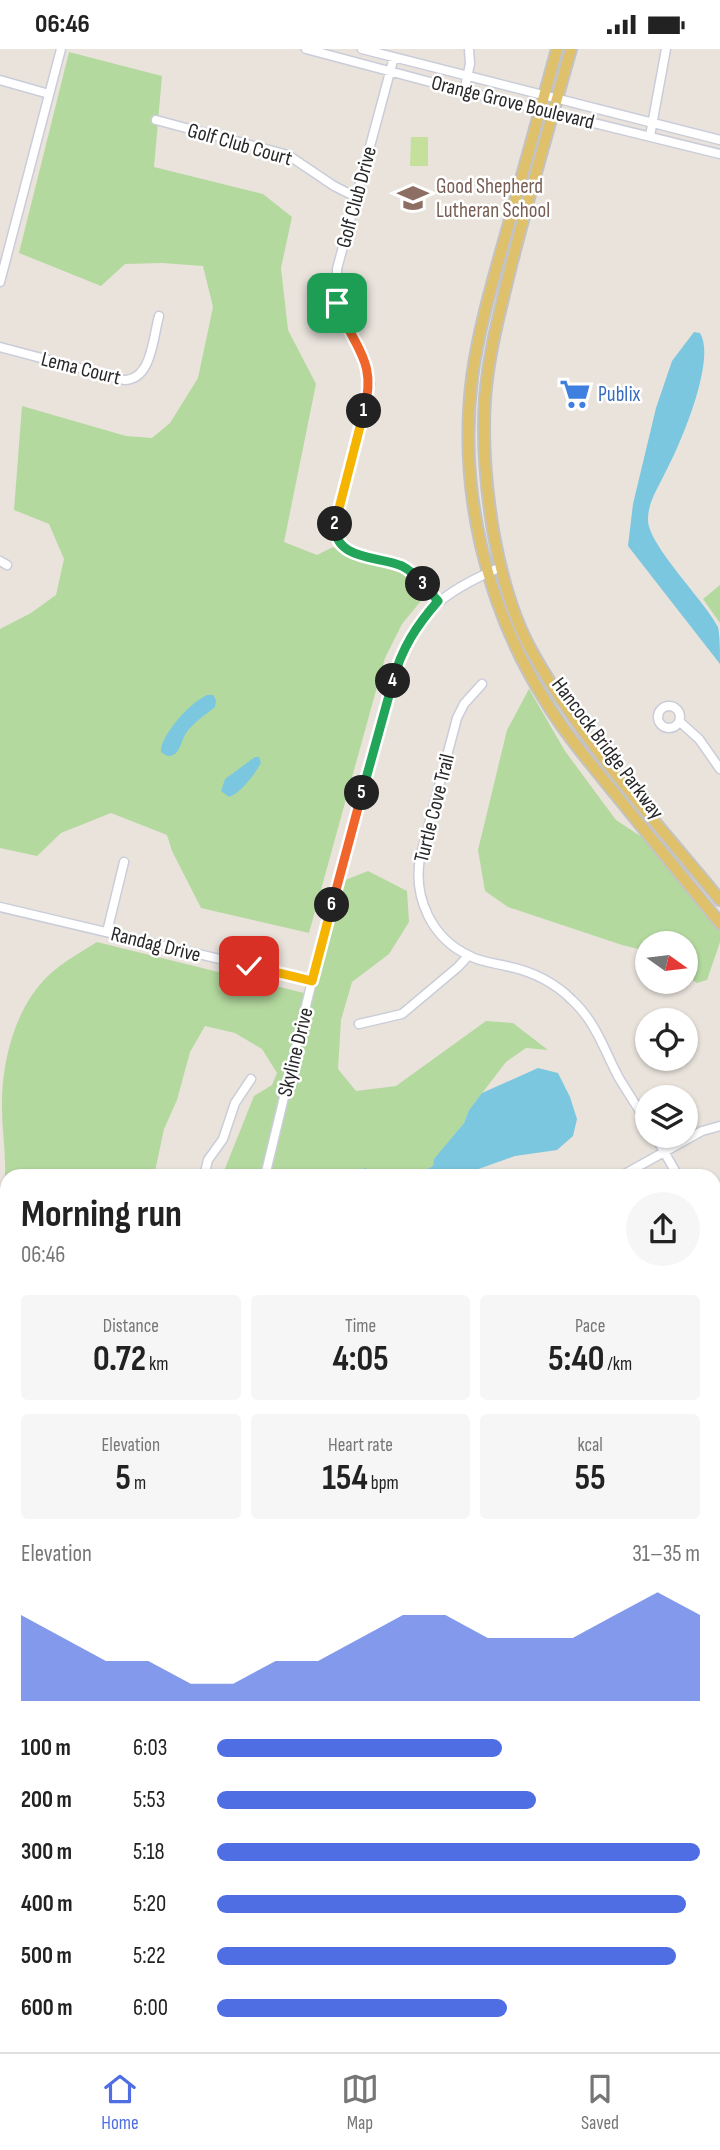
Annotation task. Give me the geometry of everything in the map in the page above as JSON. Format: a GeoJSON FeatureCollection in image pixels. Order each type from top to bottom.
{"type":"FeatureCollection","features":[{"type":"Feature","properties":{"kind":"main road","name":"Hancock Bridge Parkway"},"geometry":{"type":"LineString","coordinates":[[557,49],[480,330],[472,381],[469,426],[470,468],[476,517],[488,572],[502,615],[522,661],[555,717],[720,923]]}},
{"type":"Feature","properties":{"kind":"main road","name":"Hancock Bridge Parkway"},"geometry":{"type":"LineString","coordinates":[[570,49],[494,335],[487,383],[484,423],[486,477],[500,567],[528,645],[566,708],[720,900]]}},
{"type":"Feature","properties":{"kind":"street"},"geometry":{"type":"LineString","coordinates":[[0,282],[61,49]]}},
{"type":"Feature","properties":{"kind":"street","name":"Orange Grove Boulevard"},"geometry":{"type":"LineString","coordinates":[[306,49],[720,154]]}},
{"type":"Feature","properties":{"kind":"street","name":"Orange Grove Boulevard"},"geometry":{"type":"LineString","coordinates":[[362,49],[720,140]]}},
{"type":"Feature","properties":{"kind":"street"},"geometry":{"type":"LineString","coordinates":[[464,91],[468,76],[469,49]]}},
{"type":"Feature","properties":{"kind":"street"},"geometry":{"type":"LineString","coordinates":[[650,136],[666,49]]}},
{"type":"Feature","properties":{"kind":"street","name":"Golf Club Drive"},"geometry":{"type":"LineString","coordinates":[[394,57],[337,269],[335,295],[342,317],[364,356],[370,384],[334,532],[339,543],[348,551],[409,570],[438,601]]}},
{"type":"Feature","properties":{"kind":"street"},"geometry":{"type":"LineString","coordinates":[[0,80],[50,94]]}},
{"type":"Feature","properties":{"kind":"street","name":"Golf Club Court"},"geometry":{"type":"LineString","coordinates":[[156,121],[288,155],[334,186],[356,197]]}},
{"type":"Feature","properties":{"kind":"street","name":"Lema Court"},"geometry":{"type":"LineString","coordinates":[[0,347],[132,380],[138,378],[145,368],[159,316]]}},
{"type":"Feature","properties":{"kind":"street","name":"Skyline Drive"},"geometry":{"type":"LineString","coordinates":[[267,1169],[312,981],[396,668],[411,635],[438,601],[500,567]]}},
{"type":"Feature","properties":{"kind":"street","name":"Turtle Cove Trail"},"geometry":{"type":"LineString","coordinates":[[482,684],[458,713],[422,849],[418,877],[423,904],[430,920],[448,942],[468,955],[530,973],[554,985],[572,1000],[596,1029],[618,1076],[635,1103]]}},
{"type":"Feature","properties":{"kind":"street"},"geometry":{"type":"LineString","coordinates":[[680,722],[699,739],[720,769]]}},
{"type":"Feature","properties":{"kind":"street"},"geometry":{"type":"LineString","coordinates":[[107,932],[124,862]]}},
{"type":"Feature","properties":{"kind":"street","name":"Randag Drive"},"geometry":{"type":"LineString","coordinates":[[0,907],[312,981]]}},
{"type":"Feature","properties":{"kind":"street"},"geometry":{"type":"LineString","coordinates":[[359,1024],[402,1014],[458,967],[468,955]]}},
{"type":"Feature","properties":{"kind":"street"},"geometry":{"type":"LineString","coordinates":[[206,1169],[208,1160],[223,1139],[233,1107],[251,1079]]}},
{"type":"Feature","properties":{"kind":"street"},"geometry":{"type":"LineString","coordinates":[[634,1169],[702,1131],[720,1126]]}},
{"type":"Feature","properties":{"kind":"street"},"geometry":{"type":"LineString","coordinates":[[662,1148],[674,1169]]}},
{"type":"Feature","properties":{"kind":"green space"},"geometry":{"type":"Polygon","coordinates":[[[69,52],[162,76],[154,167],[263,194],[292,217],[281,268],[288,330],[316,384],[284,542],[317,555],[333,547],[347,557],[400,573],[418,585],[425,596],[402,624],[385,658],[309,933],[201,908],[172,851],[167,835],[111,813],[61,833],[37,856],[0,848],[0,629],[31,613],[56,595],[64,559],[49,524],[14,510],[22,406],[126,436],[152,438],[170,423],[198,378],[213,307],[203,266],[125,264],[101,286],[19,253],[69,52]]]}},
{"type":"Feature","properties":{"kind":"green space"},"geometry":{"type":"Polygon","coordinates":[[[411,137],[428,137],[428,166],[410,166],[411,137]]]}},
{"type":"Feature","properties":{"kind":"green space"},"geometry":{"type":"Polygon","coordinates":[[[720,585],[720,623],[703,599],[720,585]]]}},
{"type":"Feature","properties":{"kind":"green space"},"geometry":{"type":"Polygon","coordinates":[[[529,689],[565,751],[616,820],[648,841],[720,929],[720,942],[707,980],[698,983],[698,931],[635,931],[635,948],[508,907],[485,891],[478,850],[507,730],[529,689]]]}},
{"type":"Feature","properties":{"kind":"green space"},"geometry":{"type":"Polygon","coordinates":[[[368,871],[407,891],[409,922],[389,954],[352,982],[341,1020],[338,1069],[356,1091],[396,1086],[486,1021],[513,1023],[548,1050],[526,1048],[506,1062],[469,1110],[464,1123],[435,1159],[433,1166],[428,1169],[271,1169],[343,881],[368,871]]]}},
{"type":"Feature","properties":{"kind":"green space"},"geometry":{"type":"Polygon","coordinates":[[[97,942],[304,993],[262,1169],[225,1169],[254,1096],[272,1085],[277,1073],[262,1049],[235,1033],[205,1026],[190,1052],[177,1100],[164,1129],[155,1169],[5,1169],[2,1092],[12,1037],[18,1020],[37,988],[60,966],[97,942]]]}},
{"type":"Feature","properties":{"kind":"water"},"geometry":{"type":"Polygon","coordinates":[[[694,332],[700,333],[704,346],[700,383],[678,445],[651,502],[648,520],[657,544],[718,627],[720,664],[628,546],[633,504],[656,408],[672,361],[694,332]]]}},
{"type":"Feature","properties":{"kind":"water"},"geometry":{"type":"Polygon","coordinates":[[[207,695],[213,695],[216,700],[215,707],[189,729],[176,753],[168,756],[161,752],[166,737],[178,719],[207,695]]]}},
{"type":"Feature","properties":{"kind":"water"},"geometry":{"type":"Polygon","coordinates":[[[255,757],[259,757],[261,763],[243,787],[229,797],[221,791],[225,779],[255,757]]]}},
{"type":"Feature","properties":{"kind":"water"},"geometry":{"type":"Polygon","coordinates":[[[538,1068],[558,1073],[577,1119],[573,1136],[557,1150],[515,1156],[479,1169],[427,1169],[433,1166],[434,1159],[464,1123],[469,1110],[482,1093],[538,1068]]]}},
{"type":"Feature","properties":{"kind":"place","name":"Good Shepherd Lutheran School"},"geometry":{"type":"Point","coordinates":[413,198]}},
{"type":"Feature","properties":{"kind":"place","name":"Publix"},"geometry":{"type":"Point","coordinates":[575,394]}},
{"type":"Feature","properties":{"kind":"route"},"geometry":{"type":"LineString","coordinates":[[249,966],[312,981],[396,668],[411,635],[438,601],[409,570],[348,551],[339,543],[334,532],[370,384],[364,356],[337,303]]}}]}
